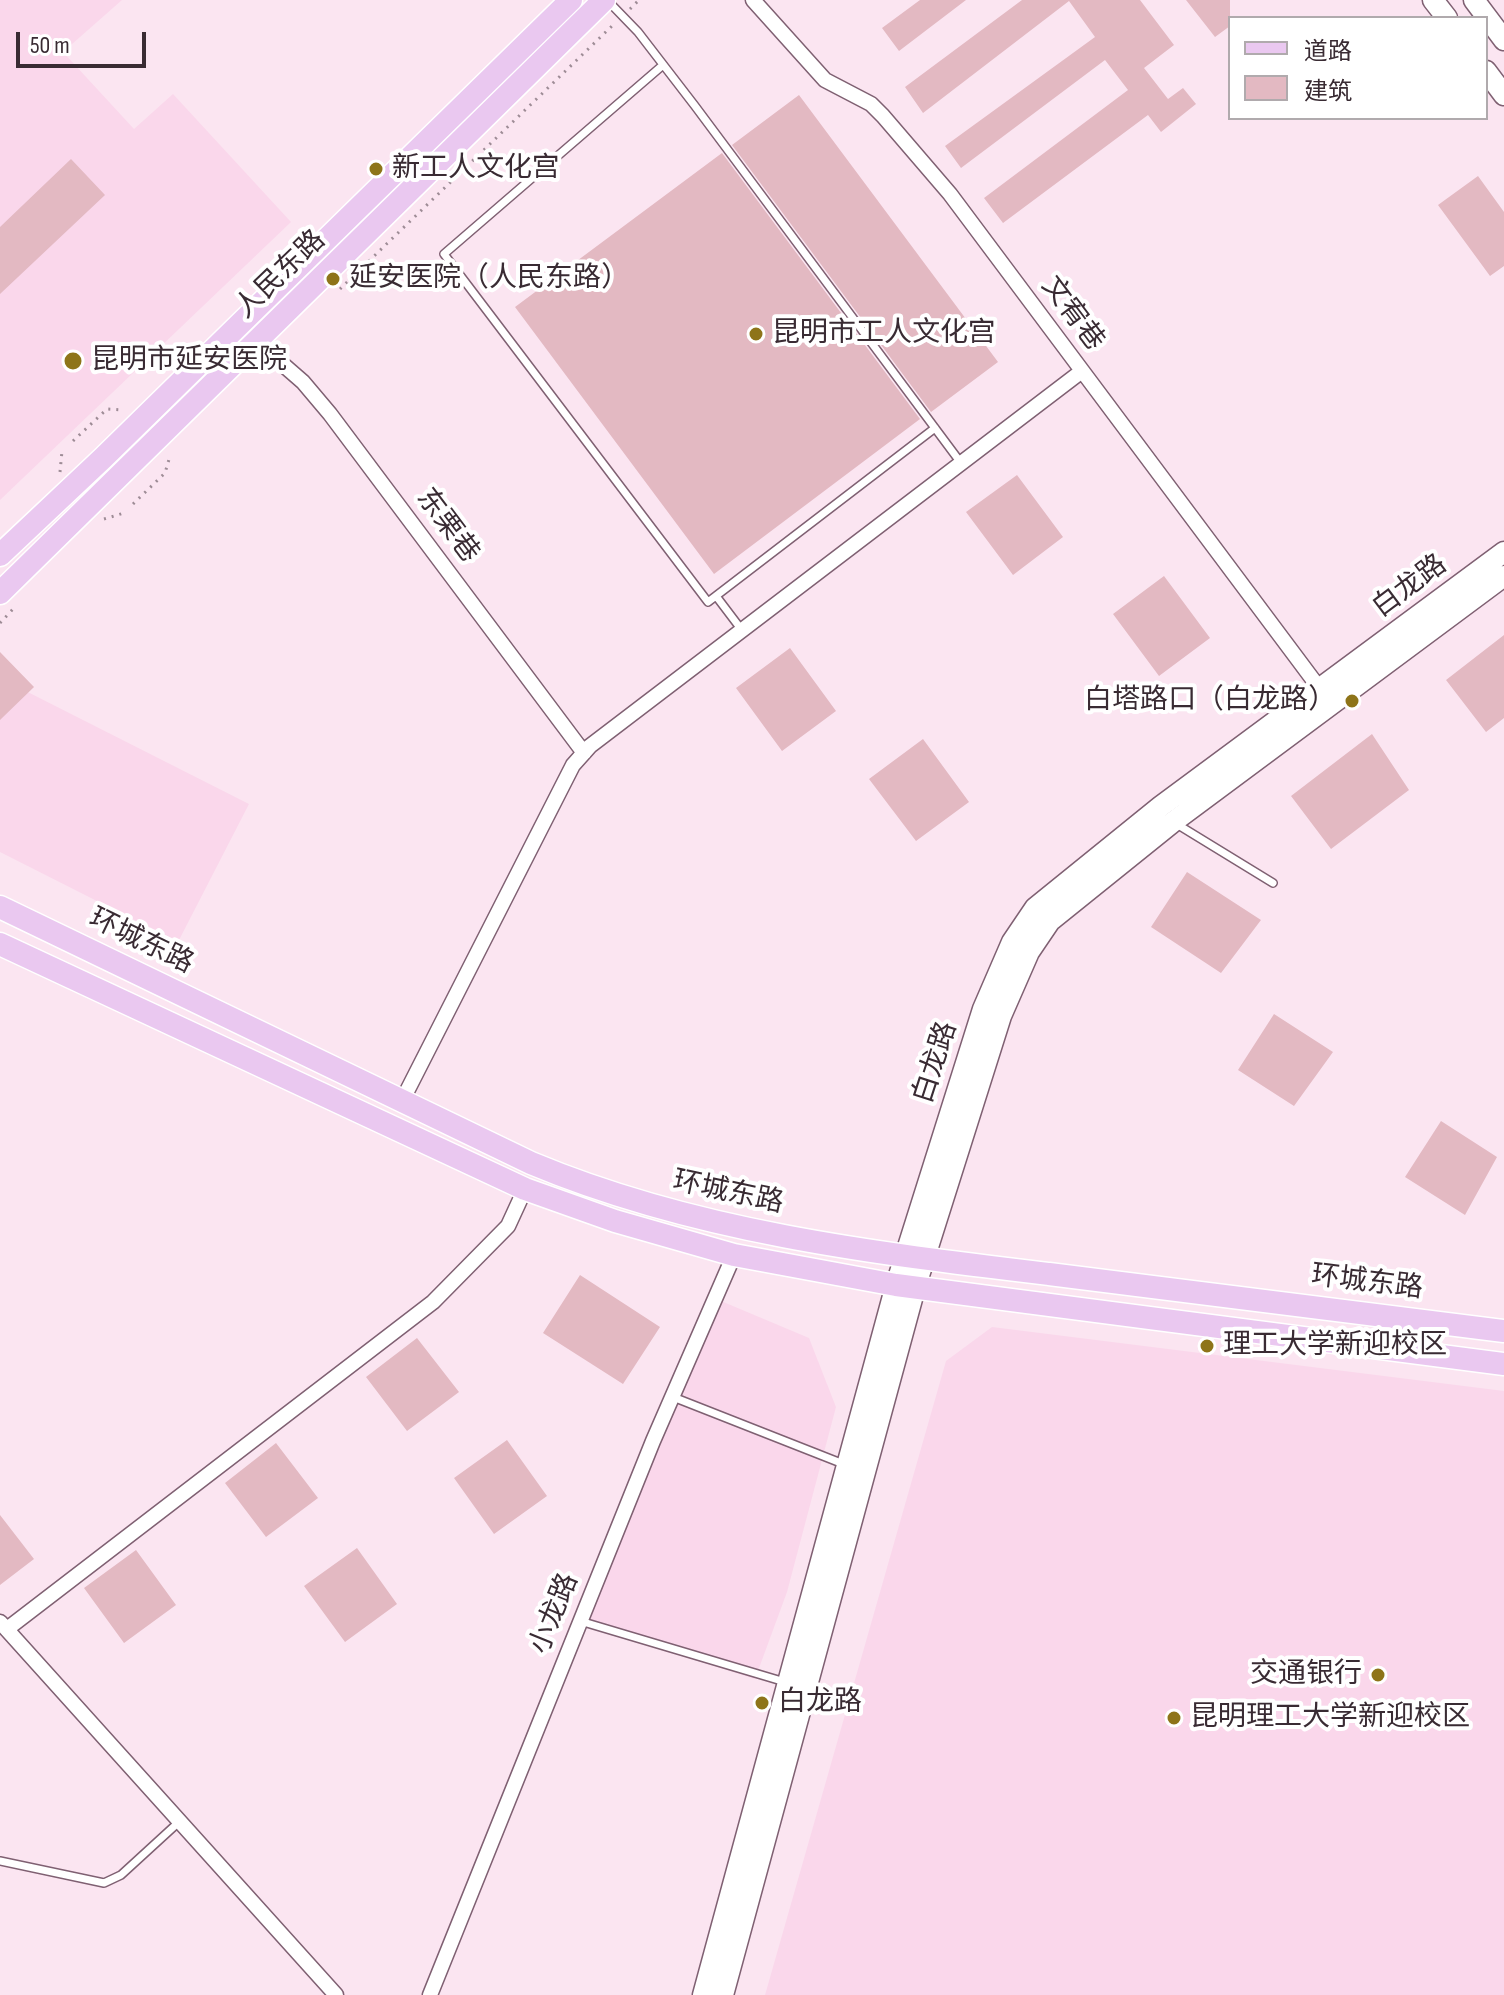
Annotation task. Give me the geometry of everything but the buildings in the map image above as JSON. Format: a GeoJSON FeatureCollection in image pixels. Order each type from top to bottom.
{"type":"FeatureCollection","features":[{"type":"Feature","properties":{"kind":"main road","name":"人民东路"},"geometry":{"type":"LineString","coordinates":[[0,555],[571,0]]}},
{"type":"Feature","properties":{"kind":"main road","name":"人民东路"},"geometry":{"type":"LineString","coordinates":[[10,597],[256,341],[606,0]]}},
{"type":"Feature","properties":{"kind":"main road"},"geometry":{"type":"LineString","coordinates":[[1433,0],[1445,16]]}},
{"type":"Feature","properties":{"kind":"main road"},"geometry":{"type":"LineString","coordinates":[[1488,19],[1504,40]]}},
{"type":"Feature","properties":{"kind":"main road"},"geometry":{"type":"LineString","coordinates":[[1488,74],[1504,95]]}},
{"type":"Feature","properties":{"kind":"main road","name":"白龙路"},"geometry":{"type":"LineString","coordinates":[[914,1258],[983,1009],[1012,942],[1035,908],[1161,806],[1504,552]]}},
{"type":"Feature","properties":{"kind":"main road","name":"白龙路"},"geometry":{"type":"LineString","coordinates":[[703,1995],[848,1465],[914,1258],[1001,1016],[1029,952],[1050,921],[1173,822],[1504,576]]}},
{"type":"Feature","properties":{"kind":"main road","name":"环城东路"},"geometry":{"type":"LineString","coordinates":[[0,907],[531,1163],[592,1188],[652,1207],[747,1230],[914,1258],[1504,1331]]}},
{"type":"Feature","properties":{"kind":"main road","name":"环城东路"},"geometry":{"type":"LineString","coordinates":[[0,944],[525,1189],[615,1221],[734,1255],[905,1286],[1504,1364]]}},
{"type":"Feature","properties":{"kind":"main road","name":"白龙路"},"geometry":{"type":"LineString","coordinates":[[723,1995],[905,1286]]}},
{"type":"Feature","properties":{"kind":"street","name":"文宥巷"},"geometry":{"type":"LineString","coordinates":[[753,0],[825,80],[871,104],[950,194],[1320,689]]}},
{"type":"Feature","properties":{"kind":"street","name":"东栗巷"},"geometry":{"type":"LineString","coordinates":[[256,341],[303,382],[330,414],[584,753]]}},
{"type":"Feature","properties":{"kind":"street"},"geometry":{"type":"LineString","coordinates":[[402,1101],[573,765],[584,753],[1082,371]]}},
{"type":"Feature","properties":{"kind":"street"},"geometry":{"type":"LineString","coordinates":[[336,1995],[2,1629],[433,1302],[508,1226],[525,1189]]}},
{"type":"Feature","properties":{"kind":"street","name":"小龙路"},"geometry":{"type":"LineString","coordinates":[[430,1995],[580,1621],[734,1255]]}},
{"type":"Feature","properties":{"kind":"lane"},"geometry":{"type":"LineString","coordinates":[[606,0],[663,65],[961,463]]}},
{"type":"Feature","properties":{"kind":"lane"},"geometry":{"type":"LineString","coordinates":[[663,65],[444,254],[708,602],[935,428]]}},
{"type":"Feature","properties":{"kind":"lane"},"geometry":{"type":"LineString","coordinates":[[716,596],[742,630]]}},
{"type":"Feature","properties":{"kind":"lane"},"geometry":{"type":"LineString","coordinates":[[1173,822],[1273,883]]}},
{"type":"Feature","properties":{"kind":"lane"},"geometry":{"type":"LineString","coordinates":[[673,1397],[848,1465]]}},
{"type":"Feature","properties":{"kind":"lane"},"geometry":{"type":"LineString","coordinates":[[580,1621],[788,1683]]}},
{"type":"Feature","properties":{"kind":"lane"},"geometry":{"type":"LineString","coordinates":[[0,1861],[104,1883],[121,1875],[180,1821]]}},
{"type":"Feature","properties":{"kind":"path"},"geometry":{"type":"LineString","coordinates":[[337,292],[639,0]]}},
{"type":"Feature","properties":{"kind":"path"},"geometry":{"type":"LineString","coordinates":[[73,441],[107,409]]}},
{"type":"Feature","properties":{"kind":"path"},"geometry":{"type":"LineString","coordinates":[[133,504],[165,473],[171,452],[162,461]]}},
{"type":"Feature","properties":{"kind":"path"},"geometry":{"type":"LineString","coordinates":[[114,509],[103,519],[124,513]]}},
{"type":"Feature","properties":{"kind":"path"},"geometry":{"type":"LineString","coordinates":[[0,623],[10,597]]}},
{"type":"Feature","properties":{"kind":"shaded area","name":"昆明市延安医院"},"geometry":{"type":"Polygon","coordinates":[[[0,0],[122,0],[63,52],[134,129],[173,94],[291,222],[0,500],[0,0]]]}},
{"type":"Feature","properties":{"kind":"shaded area"},"geometry":{"type":"Polygon","coordinates":[[[0,678],[249,804],[178,942],[0,852],[0,678]]]}},
{"type":"Feature","properties":{"kind":"shaded area"},"geometry":{"type":"Polygon","coordinates":[[[721,1301],[809,1338],[836,1407],[787,1592],[755,1679],[583,1625],[721,1301]]]}},
{"type":"Feature","properties":{"kind":"shaded area","name":"昆明理工大学新迎校区"},"geometry":{"type":"Polygon","coordinates":[[[992,1327],[1504,1391],[1504,1995],[765,1995],[946,1361],[992,1327]]]}},
{"type":"Feature","properties":{"kind":"place","name":"新工人文化宫"},"geometry":{"type":"Point","coordinates":[376,169]}},
{"type":"Feature","properties":{"kind":"place","name":"延安医院（人民东路）"},"geometry":{"type":"Point","coordinates":[333,279]}},
{"type":"Feature","properties":{"kind":"place","name":"昆明市工人文化宫"},"geometry":{"type":"Point","coordinates":[756,334]}},
{"type":"Feature","properties":{"kind":"place","name":"昆明市延安医院"},"geometry":{"type":"Point","coordinates":[73,361]}},
{"type":"Feature","properties":{"kind":"place","name":"白塔路口（白龙路）"},"geometry":{"type":"Point","coordinates":[1352,701]}},
{"type":"Feature","properties":{"kind":"place","name":"理工大学新迎校区"},"geometry":{"type":"Point","coordinates":[1207,1346]}},
{"type":"Feature","properties":{"kind":"place","name":"交通银行"},"geometry":{"type":"Point","coordinates":[1378,1675]}},
{"type":"Feature","properties":{"kind":"place","name":"白龙路"},"geometry":{"type":"Point","coordinates":[762,1703]}},
{"type":"Feature","properties":{"kind":"place","name":"昆明理工大学新迎校区"},"geometry":{"type":"Point","coordinates":[1174,1718]}}]}
